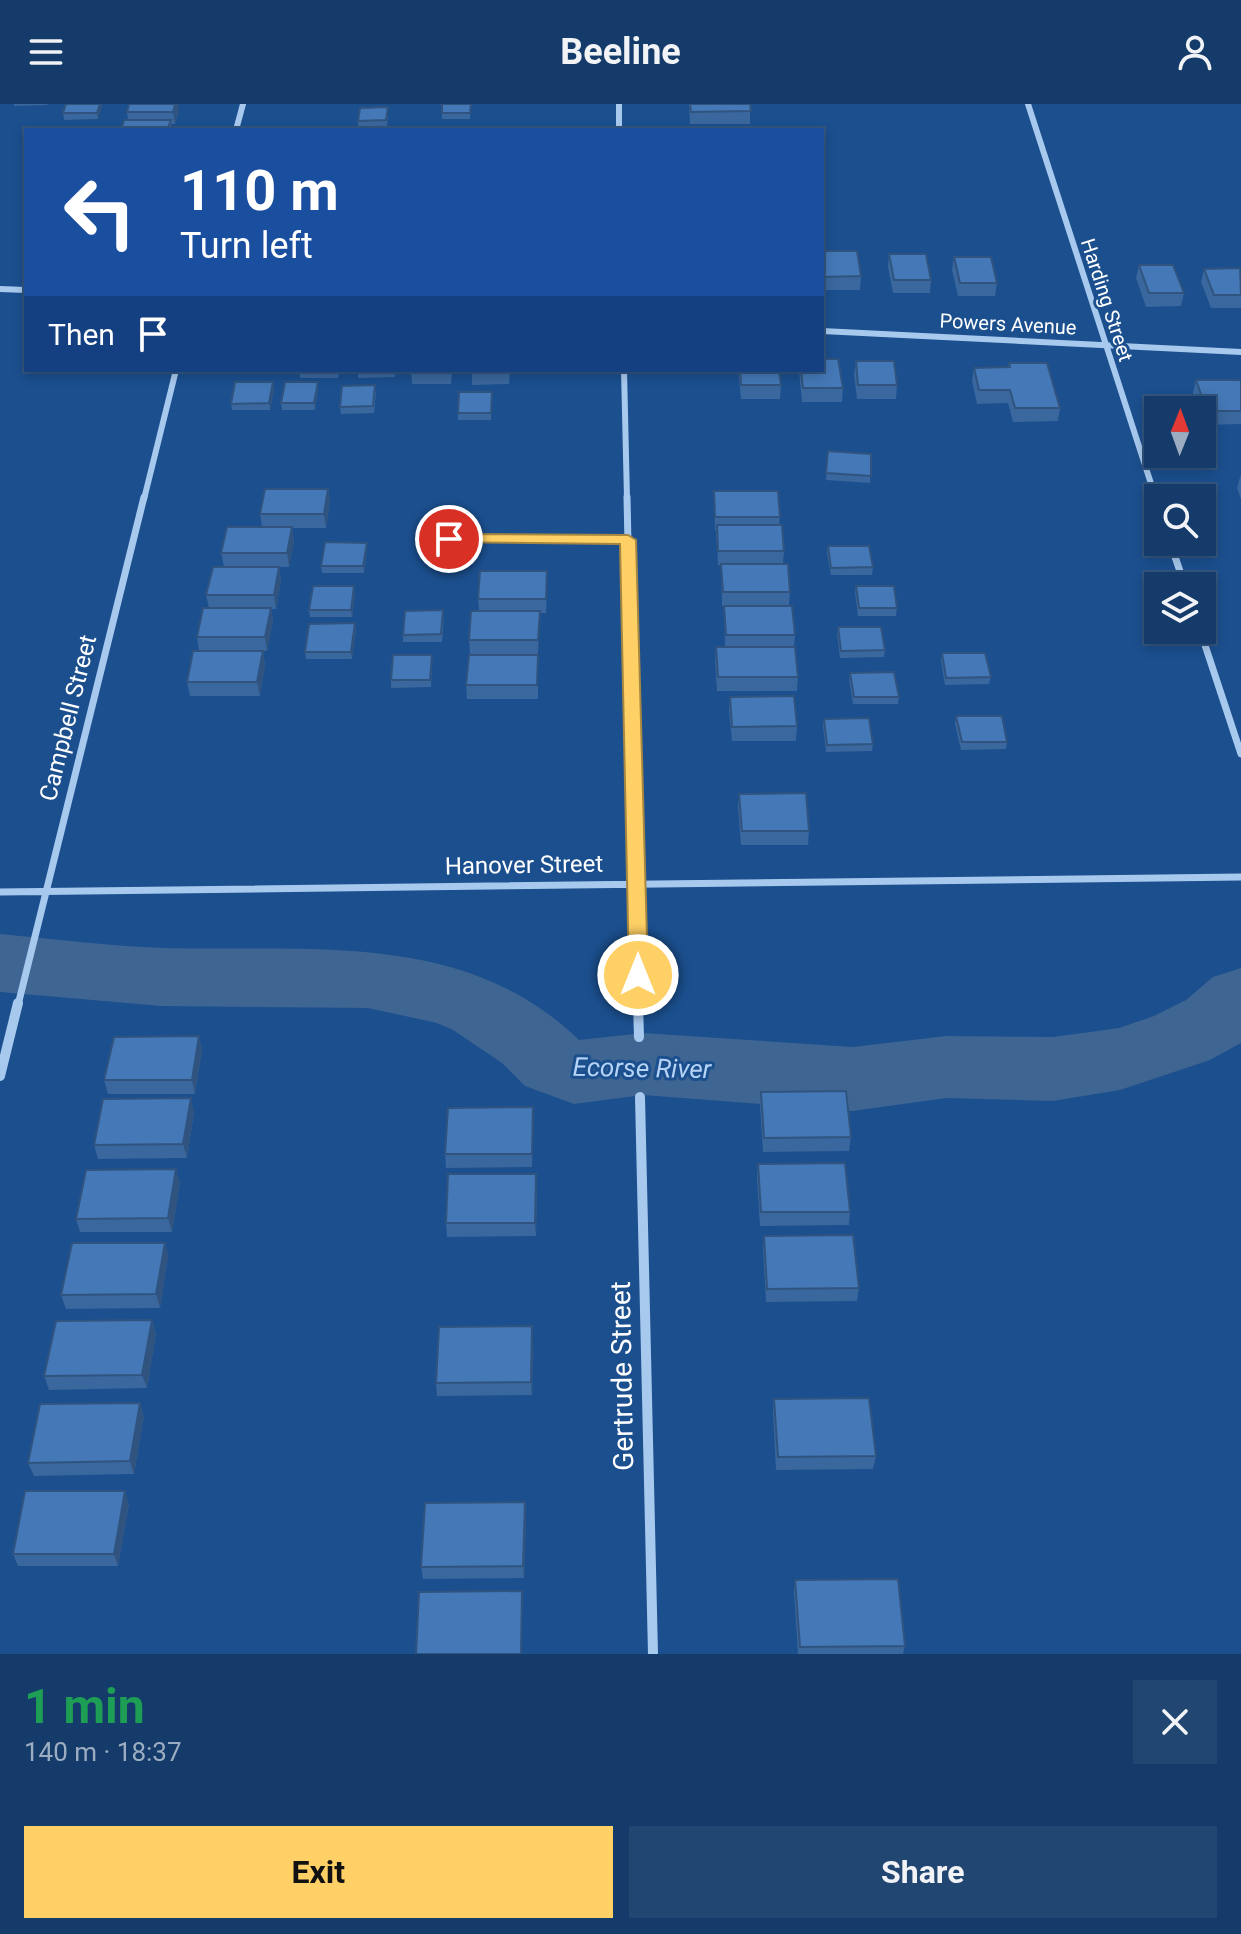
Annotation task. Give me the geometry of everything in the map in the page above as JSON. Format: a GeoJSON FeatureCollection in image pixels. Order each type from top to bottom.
{"type":"FeatureCollection","features":[{"type":"Feature","properties":{"kind":"street"},"geometry":{"type":"LineString","coordinates":[[237,128],[243,104]]}},
{"type":"Feature","properties":{"kind":"street"},"geometry":{"type":"LineString","coordinates":[[619,104],[619,128]]}},
{"type":"Feature","properties":{"kind":"street","name":"Harding Street"},"geometry":{"type":"LineString","coordinates":[[1028,104],[1151,484]]}},
{"type":"Feature","properties":{"kind":"street"},"geometry":{"type":"LineString","coordinates":[[0,289],[24,290]]}},
{"type":"Feature","properties":{"kind":"street","name":"Powers Avenue"},"geometry":{"type":"LineString","coordinates":[[824,331],[1241,352]]}},
{"type":"Feature","properties":{"kind":"street","name":"Campbell Street"},"geometry":{"type":"LineString","coordinates":[[0,1076],[175,372]]}},
{"type":"Feature","properties":{"kind":"street"},"geometry":{"type":"LineString","coordinates":[[624,372],[639,1037]]}},
{"type":"Feature","properties":{"kind":"street"},"geometry":{"type":"LineString","coordinates":[[1205,644],[1241,754]]}},
{"type":"Feature","properties":{"kind":"street","name":"Hanover Street"},"geometry":{"type":"LineString","coordinates":[[0,892],[1241,877]]}},
{"type":"Feature","properties":{"kind":"street","name":"Gertrude Street"},"geometry":{"type":"LineString","coordinates":[[640,1097],[653,1654]]}},
{"type":"Feature","properties":{"kind":"lane"},"geometry":{"type":"LineString","coordinates":[[421,539],[628,540]]}},
{"type":"Feature","properties":{"kind":"building"},"geometry":{"type":"Polygon","coordinates":[[[66,104],[100,104],[97,113],[63,113],[66,104]]]}},
{"type":"Feature","properties":{"kind":"building"},"geometry":{"type":"Polygon","coordinates":[[[129,104],[175,104],[173,112],[127,112],[129,104]]]}},
{"type":"Feature","properties":{"kind":"building"},"geometry":{"type":"Polygon","coordinates":[[[442,104],[471,104],[470,113],[442,113],[442,104]]]}},
{"type":"Feature","properties":{"kind":"building"},"geometry":{"type":"Polygon","coordinates":[[[690,104],[750,104],[751,111],[691,112],[690,104]]]}},
{"type":"Feature","properties":{"kind":"building"},"geometry":{"type":"Polygon","coordinates":[[[388,107],[386,120],[358,121],[360,108],[388,107]]]}},
{"type":"Feature","properties":{"kind":"building"},"geometry":{"type":"Polygon","coordinates":[[[124,120],[171,120],[168,128],[122,128],[124,120]]]}},
{"type":"Feature","properties":{"kind":"building"},"geometry":{"type":"Polygon","coordinates":[[[824,251],[857,251],[861,276],[824,277],[824,251]]]}},
{"type":"Feature","properties":{"kind":"building"},"geometry":{"type":"Polygon","coordinates":[[[889,254],[926,254],[931,280],[894,280],[889,254]]]}},
{"type":"Feature","properties":{"kind":"building"},"geometry":{"type":"Polygon","coordinates":[[[954,257],[991,257],[997,283],[960,283],[954,257]]]}},
{"type":"Feature","properties":{"kind":"building"},"geometry":{"type":"Polygon","coordinates":[[[1139,265],[1173,265],[1184,293],[1149,293],[1139,265]]]}},
{"type":"Feature","properties":{"kind":"building"},"geometry":{"type":"Polygon","coordinates":[[[1240,268],[1241,295],[1214,295],[1204,269],[1240,268]]]}},
{"type":"Feature","properties":{"kind":"building"},"geometry":{"type":"Polygon","coordinates":[[[824,359],[838,359],[843,388],[803,388],[801,372],[824,372],[824,359]]]}},
{"type":"Feature","properties":{"kind":"building"},"geometry":{"type":"Polygon","coordinates":[[[856,361],[894,361],[897,385],[858,385],[856,361]]]}},
{"type":"Feature","properties":{"kind":"building"},"geometry":{"type":"Polygon","coordinates":[[[1009,363],[1047,363],[1060,408],[1015,408],[1010,390],[979,390],[974,368],[1010,367],[1009,363]]]}},
{"type":"Feature","properties":{"kind":"building"},"geometry":{"type":"Polygon","coordinates":[[[740,372],[779,372],[781,385],[741,385],[740,372]]]}},
{"type":"Feature","properties":{"kind":"building"},"geometry":{"type":"Polygon","coordinates":[[[1196,380],[1240,380],[1241,411],[1216,411],[1216,396],[1202,396],[1196,380]]]}},
{"type":"Feature","properties":{"kind":"building"},"geometry":{"type":"Polygon","coordinates":[[[235,382],[273,382],[269,403],[231,404],[235,382]]]}},
{"type":"Feature","properties":{"kind":"building"},"geometry":{"type":"Polygon","coordinates":[[[285,382],[318,382],[314,403],[281,403],[285,382]]]}},
{"type":"Feature","properties":{"kind":"building"},"geometry":{"type":"Polygon","coordinates":[[[375,385],[373,406],[340,407],[342,386],[375,385]]]}},
{"type":"Feature","properties":{"kind":"building"},"geometry":{"type":"Polygon","coordinates":[[[459,392],[492,392],[491,413],[458,413],[459,392]]]}},
{"type":"Feature","properties":{"kind":"building"},"geometry":{"type":"Polygon","coordinates":[[[828,451],[871,454],[871,476],[826,473],[828,451]]]}},
{"type":"Feature","properties":{"kind":"building"},"geometry":{"type":"Polygon","coordinates":[[[265,489],[328,489],[324,514],[260,514],[265,489]]]}},
{"type":"Feature","properties":{"kind":"building"},"geometry":{"type":"Polygon","coordinates":[[[714,491],[778,491],[780,517],[715,517],[714,491]]]}},
{"type":"Feature","properties":{"kind":"building"},"geometry":{"type":"Polygon","coordinates":[[[717,525],[782,525],[784,551],[718,551],[717,525]]]}},
{"type":"Feature","properties":{"kind":"building"},"geometry":{"type":"Polygon","coordinates":[[[227,527],[292,527],[287,553],[221,553],[227,527]]]}},
{"type":"Feature","properties":{"kind":"building"},"geometry":{"type":"Polygon","coordinates":[[[325,542],[367,543],[363,566],[321,566],[325,542]]]}},
{"type":"Feature","properties":{"kind":"building"},"geometry":{"type":"Polygon","coordinates":[[[828,546],[869,546],[873,567],[831,568],[828,546]]]}},
{"type":"Feature","properties":{"kind":"building"},"geometry":{"type":"Polygon","coordinates":[[[721,564],[788,564],[790,592],[723,592],[721,564]]]}},
{"type":"Feature","properties":{"kind":"building"},"geometry":{"type":"Polygon","coordinates":[[[213,567],[279,567],[274,595],[206,595],[213,567]]]}},
{"type":"Feature","properties":{"kind":"building"},"geometry":{"type":"Polygon","coordinates":[[[480,571],[547,571],[546,599],[478,599],[480,571]]]}},
{"type":"Feature","properties":{"kind":"building"},"geometry":{"type":"Polygon","coordinates":[[[313,586],[354,586],[351,610],[309,610],[313,586]]]}},
{"type":"Feature","properties":{"kind":"building"},"geometry":{"type":"Polygon","coordinates":[[[856,586],[894,586],[897,608],[859,608],[856,586]]]}},
{"type":"Feature","properties":{"kind":"building"},"geometry":{"type":"Polygon","coordinates":[[[724,606],[792,606],[795,635],[726,635],[724,606]]]}},
{"type":"Feature","properties":{"kind":"building"},"geometry":{"type":"Polygon","coordinates":[[[203,608],[271,608],[265,637],[197,637],[203,608]]]}},
{"type":"Feature","properties":{"kind":"building"},"geometry":{"type":"Polygon","coordinates":[[[443,610],[441,634],[403,635],[405,611],[443,610]]]}},
{"type":"Feature","properties":{"kind":"building"},"geometry":{"type":"Polygon","coordinates":[[[471,611],[540,611],[538,640],[469,640],[471,611]]]}},
{"type":"Feature","properties":{"kind":"building"},"geometry":{"type":"Polygon","coordinates":[[[355,623],[351,652],[305,652],[309,624],[355,623]]]}},
{"type":"Feature","properties":{"kind":"building"},"geometry":{"type":"Polygon","coordinates":[[[838,627],[881,627],[885,650],[841,651],[838,627]]]}},
{"type":"Feature","properties":{"kind":"building"},"geometry":{"type":"Polygon","coordinates":[[[716,647],[795,647],[798,677],[718,677],[716,647]]]}},
{"type":"Feature","properties":{"kind":"building"},"geometry":{"type":"Polygon","coordinates":[[[193,651],[263,651],[257,682],[187,682],[193,651]]]}},
{"type":"Feature","properties":{"kind":"building"},"geometry":{"type":"Polygon","coordinates":[[[942,653],[985,653],[991,677],[946,678],[942,653]]]}},
{"type":"Feature","properties":{"kind":"building"},"geometry":{"type":"Polygon","coordinates":[[[393,655],[432,655],[430,680],[391,680],[393,655]]]}},
{"type":"Feature","properties":{"kind":"building"},"geometry":{"type":"Polygon","coordinates":[[[469,655],[538,655],[537,685],[466,685],[469,655]]]}},
{"type":"Feature","properties":{"kind":"building"},"geometry":{"type":"Polygon","coordinates":[[[894,672],[899,697],[854,697],[850,673],[894,672]]]}},
{"type":"Feature","properties":{"kind":"building"},"geometry":{"type":"Polygon","coordinates":[[[794,696],[797,726],[732,727],[730,697],[794,696]]]}},
{"type":"Feature","properties":{"kind":"building"},"geometry":{"type":"Polygon","coordinates":[[[956,716],[1002,716],[1007,742],[962,742],[956,716]]]}},
{"type":"Feature","properties":{"kind":"building"},"geometry":{"type":"Polygon","coordinates":[[[869,718],[873,744],[827,745],[824,719],[869,718]]]}},
{"type":"Feature","properties":{"kind":"building"},"geometry":{"type":"Polygon","coordinates":[[[806,793],[809,831],[742,831],[739,794],[806,793]]]}},
{"type":"Feature","properties":{"kind":"building"},"geometry":{"type":"Polygon","coordinates":[[[199,1036],[192,1080],[104,1080],[114,1037],[199,1036]]]}},
{"type":"Feature","properties":{"kind":"building"},"geometry":{"type":"Polygon","coordinates":[[[846,1091],[851,1137],[764,1138],[761,1092],[846,1091]]]}},
{"type":"Feature","properties":{"kind":"building"},"geometry":{"type":"Polygon","coordinates":[[[191,1098],[183,1144],[94,1145],[103,1099],[191,1098]]]}},
{"type":"Feature","properties":{"kind":"building"},"geometry":{"type":"Polygon","coordinates":[[[533,1107],[532,1154],[445,1154],[448,1108],[533,1107]]]}},
{"type":"Feature","properties":{"kind":"building"},"geometry":{"type":"Polygon","coordinates":[[[845,1163],[850,1212],[761,1212],[758,1164],[845,1163]]]}},
{"type":"Feature","properties":{"kind":"building"},"geometry":{"type":"Polygon","coordinates":[[[176,1169],[168,1218],[76,1219],[86,1170],[176,1169]]]}},
{"type":"Feature","properties":{"kind":"building"},"geometry":{"type":"Polygon","coordinates":[[[448,1174],[536,1174],[535,1223],[446,1223],[448,1174]]]}},
{"type":"Feature","properties":{"kind":"building"},"geometry":{"type":"Polygon","coordinates":[[[853,1235],[859,1288],[767,1289],[764,1236],[853,1235]]]}},
{"type":"Feature","properties":{"kind":"building"},"geometry":{"type":"Polygon","coordinates":[[[72,1243],[165,1243],[156,1294],[61,1295],[72,1243]]]}},
{"type":"Feature","properties":{"kind":"building"},"geometry":{"type":"Polygon","coordinates":[[[152,1320],[142,1375],[44,1376],[56,1321],[152,1320]]]}},
{"type":"Feature","properties":{"kind":"building"},"geometry":{"type":"Polygon","coordinates":[[[532,1326],[531,1382],[436,1383],[439,1327],[532,1326]]]}},
{"type":"Feature","properties":{"kind":"building"},"geometry":{"type":"Polygon","coordinates":[[[869,1398],[876,1456],[778,1457],[774,1399],[869,1398]]]}},
{"type":"Feature","properties":{"kind":"building"},"geometry":{"type":"Polygon","coordinates":[[[140,1403],[130,1461],[28,1463],[40,1404],[140,1403]]]}},
{"type":"Feature","properties":{"kind":"building"},"geometry":{"type":"Polygon","coordinates":[[[25,1491],[125,1491],[114,1554],[13,1554],[25,1491]]]}},
{"type":"Feature","properties":{"kind":"building"},"geometry":{"type":"Polygon","coordinates":[[[525,1502],[523,1566],[421,1567],[425,1503],[525,1502]]]}},
{"type":"Feature","properties":{"kind":"building"},"geometry":{"type":"Polygon","coordinates":[[[898,1579],[905,1646],[800,1647],[795,1580],[898,1579]]]}},
{"type":"Feature","properties":{"kind":"building"},"geometry":{"type":"Polygon","coordinates":[[[522,1591],[521,1654],[416,1654],[419,1592],[522,1591]]]}},
{"type":"Feature","properties":{"kind":"waterway","name":"Ecorse River"},"geometry":{"type":"LineString","coordinates":[[0,963],[161,977],[368,979],[452,997],[481,1009],[530,1041],[553,1064],[574,1072],[643,1064],[853,1079],[946,1067],[1053,1069],[1120,1059],[1182,1038],[1214,1021],[1241,998]]}},
{"type":"Feature","properties":{"kind":"route"},"geometry":{"type":"LineString","coordinates":[[449,539],[628,540],[638,975]]}}]}
